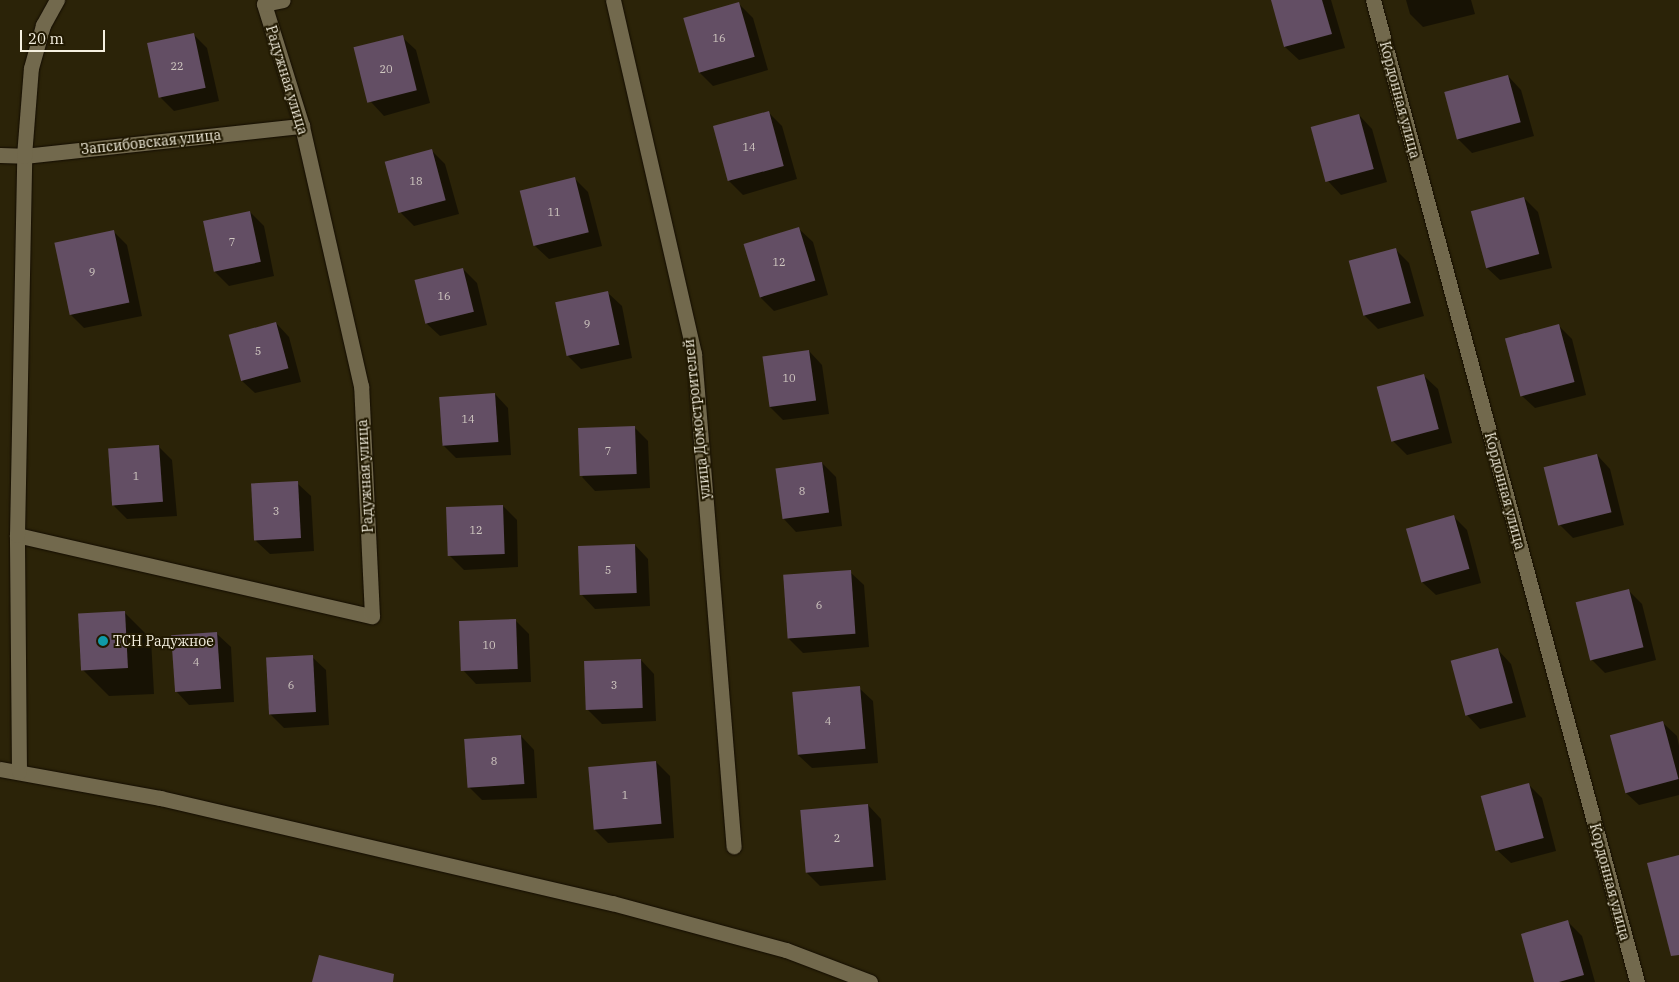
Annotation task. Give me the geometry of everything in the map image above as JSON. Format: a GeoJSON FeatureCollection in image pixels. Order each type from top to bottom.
{"type":"FeatureCollection","features":[{"type":"Feature","properties":{"kind":"street"},"geometry":{"type":"LineString","coordinates":[[19,772],[17,535],[24,156],[31,68],[44,25],[57,0]]}},
{"type":"Feature","properties":{"kind":"street","name":"Радужная улица"},"geometry":{"type":"LineString","coordinates":[[17,535],[372,616],[361,386],[302,126],[264,4],[283,0]]}},
{"type":"Feature","properties":{"kind":"street","name":"улица Домостроителей"},"geometry":{"type":"LineString","coordinates":[[613,0],[694,354],[734,846]]}},
{"type":"Feature","properties":{"kind":"street","name":"Кордонная улица"},"geometry":{"type":"LineString","coordinates":[[1373,0],[1637,982]]}},
{"type":"Feature","properties":{"kind":"street","name":"Запсибовская улица"},"geometry":{"type":"LineString","coordinates":[[0,156],[24,156],[302,126]]}},
{"type":"Feature","properties":{"kind":"street"},"geometry":{"type":"LineString","coordinates":[[0,769],[160,798],[612,903],[786,950],[870,982]]}},
{"type":"Feature","properties":{"kind":"building"},"geometry":{"type":"Polygon","coordinates":[[[1271,0],[1322,0],[1332,34],[1284,47],[1271,0]]]}},
{"type":"Feature","properties":{"kind":"building"},"geometry":{"type":"Polygon","coordinates":[[[739,2],[755,57],[699,73],[683,18],[739,2]]]}},
{"type":"Feature","properties":{"kind":"building"},"geometry":{"type":"Polygon","coordinates":[[[194,33],[206,88],[159,98],[147,43],[194,33]]]}},
{"type":"Feature","properties":{"kind":"building"},"geometry":{"type":"Polygon","coordinates":[[[403,35],[417,90],[367,103],[354,47],[403,35]]]}},
{"type":"Feature","properties":{"kind":"building"},"geometry":{"type":"Polygon","coordinates":[[[1508,75],[1521,122],[1457,139],[1444,92],[1508,75]]]}},
{"type":"Feature","properties":{"kind":"building"},"geometry":{"type":"Polygon","coordinates":[[[769,111],[784,166],[728,181],[713,126],[769,111]]]}},
{"type":"Feature","properties":{"kind":"building"},"geometry":{"type":"Polygon","coordinates":[[[1359,114],[1374,169],[1325,182],[1311,127],[1359,114]]]}},
{"type":"Feature","properties":{"kind":"building"},"geometry":{"type":"Polygon","coordinates":[[[432,149],[446,200],[398,213],[385,162],[432,149]]]}},
{"type":"Feature","properties":{"kind":"building"},"geometry":{"type":"Polygon","coordinates":[[[575,177],[589,232],[533,246],[520,191],[575,177]]]}},
{"type":"Feature","properties":{"kind":"building"},"geometry":{"type":"Polygon","coordinates":[[[1524,197],[1539,254],[1486,268],[1471,211],[1524,197]]]}},
{"type":"Feature","properties":{"kind":"building"},"geometry":{"type":"Polygon","coordinates":[[[250,211],[261,262],[214,272],[203,221],[250,211]]]}},
{"type":"Feature","properties":{"kind":"building"},"geometry":{"type":"Polygon","coordinates":[[[799,227],[815,281],[760,298],[744,244],[799,227]]]}},
{"type":"Feature","properties":{"kind":"building"},"geometry":{"type":"Polygon","coordinates":[[[114,230],[129,302],[70,315],[54,243],[114,230]]]}},
{"type":"Feature","properties":{"kind":"building"},"geometry":{"type":"Polygon","coordinates":[[[1396,248],[1411,303],[1363,316],[1349,261],[1396,248]]]}},
{"type":"Feature","properties":{"kind":"building"},"geometry":{"type":"Polygon","coordinates":[[[463,268],[474,312],[425,324],[414,280],[463,268]]]}},
{"type":"Feature","properties":{"kind":"building"},"geometry":{"type":"Polygon","coordinates":[[[608,291],[619,345],[567,356],[555,302],[608,291]]]}},
{"type":"Feature","properties":{"kind":"building"},"geometry":{"type":"Polygon","coordinates":[[[276,322],[288,368],[241,381],[229,335],[276,322]]]}},
{"type":"Feature","properties":{"kind":"building"},"geometry":{"type":"Polygon","coordinates":[[[1559,324],[1575,382],[1520,396],[1505,338],[1559,324]]]}},
{"type":"Feature","properties":{"kind":"building"},"geometry":{"type":"Polygon","coordinates":[[[809,350],[816,401],[770,407],[762,357],[809,350]]]}},
{"type":"Feature","properties":{"kind":"building"},"geometry":{"type":"Polygon","coordinates":[[[1424,374],[1439,429],[1391,442],[1377,387],[1424,374]]]}},
{"type":"Feature","properties":{"kind":"building"},"geometry":{"type":"Polygon","coordinates":[[[495,393],[498,442],[443,446],[439,397],[495,393]]]}},
{"type":"Feature","properties":{"kind":"building"},"geometry":{"type":"Polygon","coordinates":[[[635,426],[637,474],[580,476],[578,428],[635,426]]]}},
{"type":"Feature","properties":{"kind":"building"},"geometry":{"type":"Polygon","coordinates":[[[159,445],[163,502],[112,505],[108,449],[159,445]]]}},
{"type":"Feature","properties":{"kind":"building"},"geometry":{"type":"Polygon","coordinates":[[[1597,454],[1612,512],[1558,526],[1544,467],[1597,454]]]}},
{"type":"Feature","properties":{"kind":"building"},"geometry":{"type":"Polygon","coordinates":[[[822,462],[829,513],[783,519],[775,469],[822,462]]]}},
{"type":"Feature","properties":{"kind":"building"},"geometry":{"type":"Polygon","coordinates":[[[298,481],[301,538],[254,540],[251,483],[298,481]]]}},
{"type":"Feature","properties":{"kind":"building"},"geometry":{"type":"Polygon","coordinates":[[[503,505],[505,554],[448,556],[446,507],[503,505]]]}},
{"type":"Feature","properties":{"kind":"building"},"geometry":{"type":"Polygon","coordinates":[[[1454,515],[1469,569],[1421,583],[1406,529],[1454,515]]]}},
{"type":"Feature","properties":{"kind":"building"},"geometry":{"type":"Polygon","coordinates":[[[635,544],[637,593],[580,595],[578,546],[635,544]]]}},
{"type":"Feature","properties":{"kind":"building"},"geometry":{"type":"Polygon","coordinates":[[[851,570],[855,634],[788,639],[783,575],[851,570]]]}},
{"type":"Feature","properties":{"kind":"building"},"geometry":{"type":"Polygon","coordinates":[[[1629,589],[1644,647],[1590,661],[1576,602],[1629,589]]]}},
{"type":"Feature","properties":{"kind":"building","name":"ТСН Радужное"},"geometry":{"type":"Polygon","coordinates":[[[125,611],[128,668],[81,670],[78,613],[125,611]]]}},
{"type":"Feature","properties":{"kind":"building"},"geometry":{"type":"Polygon","coordinates":[[[516,619],[518,669],[461,671],[459,621],[516,619]]]}},
{"type":"Feature","properties":{"kind":"building"},"geometry":{"type":"Polygon","coordinates":[[[217,632],[221,689],[175,692],[171,635],[217,632]]]}},
{"type":"Feature","properties":{"kind":"building"},"geometry":{"type":"Polygon","coordinates":[[[1498,648],[1513,703],[1465,716],[1451,661],[1498,648]]]}},
{"type":"Feature","properties":{"kind":"building"},"geometry":{"type":"Polygon","coordinates":[[[313,655],[316,712],[269,714],[266,657],[313,655]]]}},
{"type":"Feature","properties":{"kind":"building"},"geometry":{"type":"Polygon","coordinates":[[[641,659],[643,708],[586,710],[584,661],[641,659]]]}},
{"type":"Feature","properties":{"kind":"building"},"geometry":{"type":"Polygon","coordinates":[[[860,686],[865,749],[798,755],[792,692],[860,686]]]}},
{"type":"Feature","properties":{"kind":"building"},"geometry":{"type":"Polygon","coordinates":[[[1663,721],[1679,779],[1625,793],[1610,735],[1663,721]]]}},
{"type":"Feature","properties":{"kind":"building"},"geometry":{"type":"Polygon","coordinates":[[[521,735],[524,784],[468,788],[464,739],[521,735]]]}},
{"type":"Feature","properties":{"kind":"building"},"geometry":{"type":"Polygon","coordinates":[[[656,761],[661,824],[594,830],[588,767],[656,761]]]}},
{"type":"Feature","properties":{"kind":"building"},"geometry":{"type":"Polygon","coordinates":[[[1529,783],[1544,838],[1495,851],[1481,796],[1529,783]]]}},
{"type":"Feature","properties":{"kind":"building"},"geometry":{"type":"Polygon","coordinates":[[[868,804],[873,867],[806,873],[800,810],[868,804]]]}},
{"type":"Feature","properties":{"kind":"building"},"geometry":{"type":"Polygon","coordinates":[[[1679,855],[1679,955],[1671,956],[1647,863],[1679,855]]]}},
{"type":"Feature","properties":{"kind":"building"},"geometry":{"type":"Polygon","coordinates":[[[1568,920],[1584,975],[1559,982],[1534,982],[1521,934],[1568,920]]]}},
{"type":"Feature","properties":{"kind":"building"},"geometry":{"type":"Polygon","coordinates":[[[319,955],[394,974],[393,982],[312,982],[319,955]]]}},
{"type":"Feature","properties":{"kind":"place","name":"ТСН Радужное"},"geometry":{"type":"Point","coordinates":[103,641]}}]}
